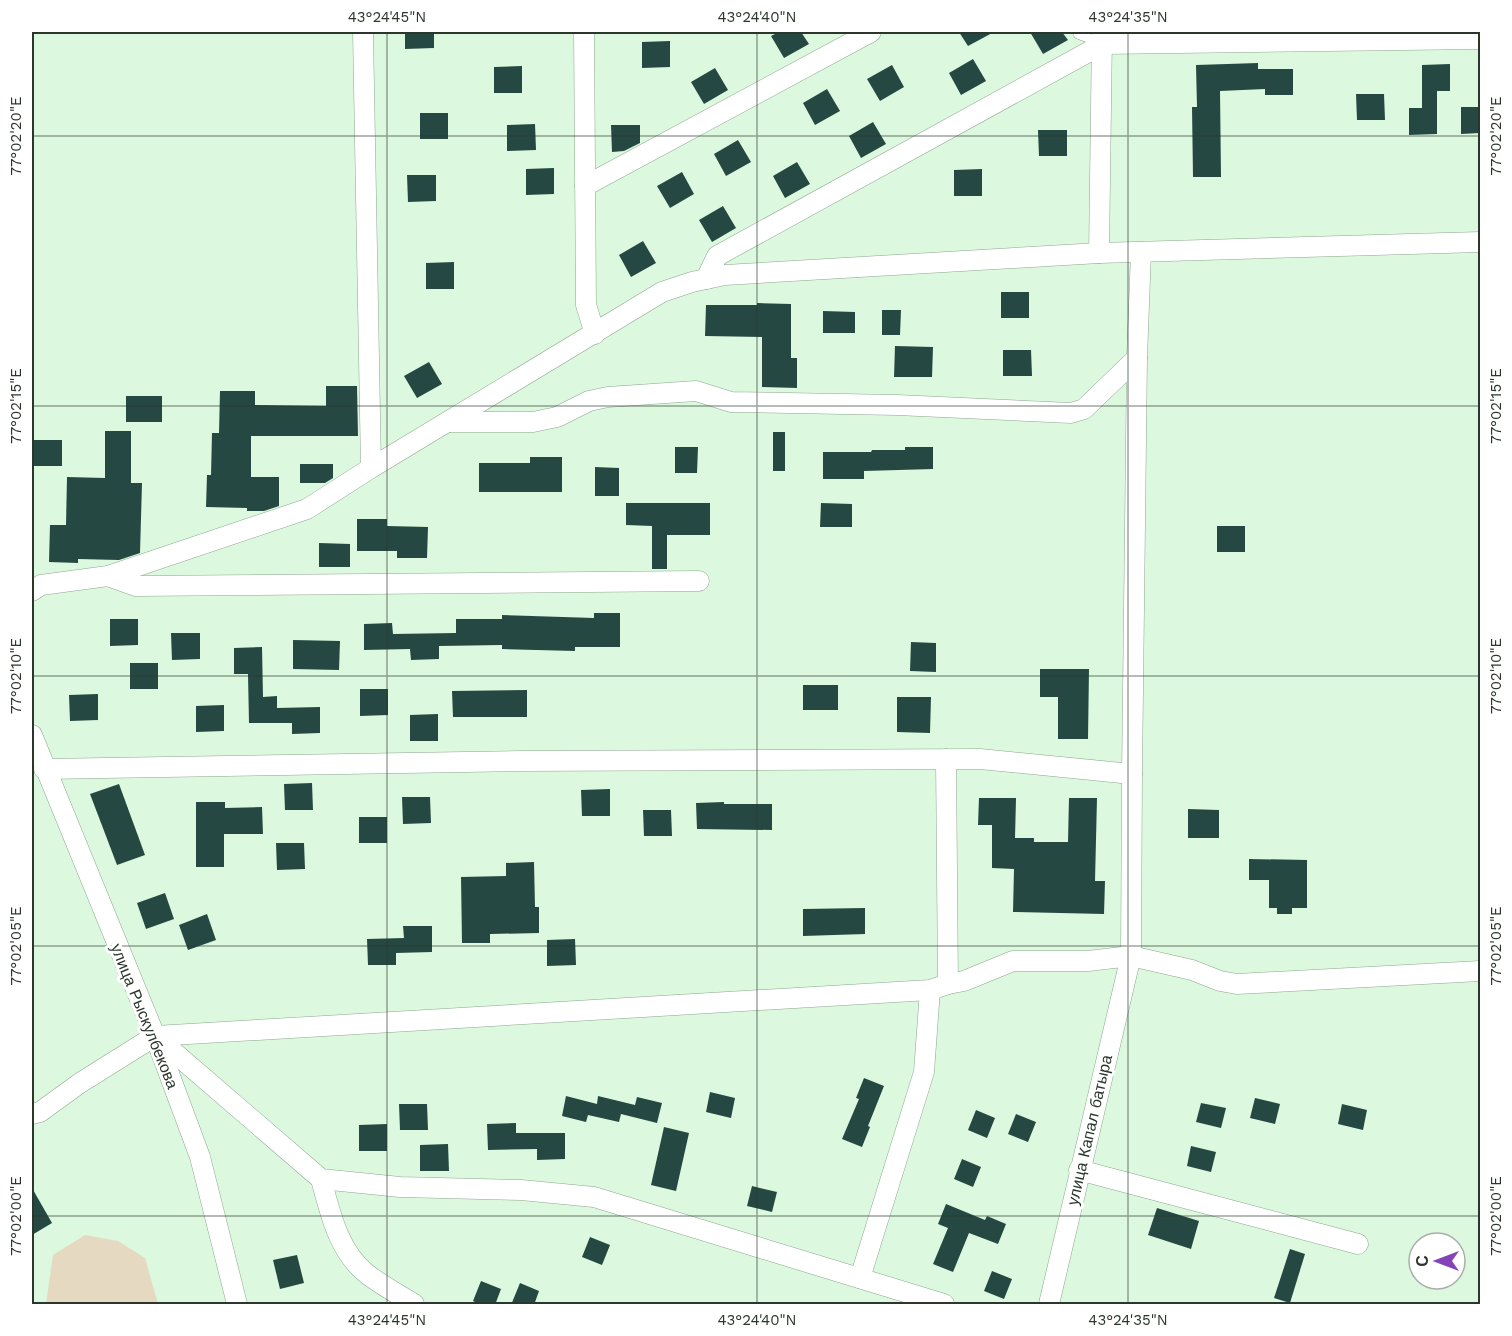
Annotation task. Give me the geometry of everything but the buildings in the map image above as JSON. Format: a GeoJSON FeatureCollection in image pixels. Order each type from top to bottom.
{"type":"FeatureCollection","features":[{"type":"Feature","properties":{"kind":"street"},"geometry":{"type":"LineString","coordinates":[[363,32],[371,468]]}},
{"type":"Feature","properties":{"kind":"street"},"geometry":{"type":"LineString","coordinates":[[584,32],[586,305],[595,334]]}},
{"type":"Feature","properties":{"kind":"street"},"geometry":{"type":"LineString","coordinates":[[585,186],[871,32]]}},
{"type":"Feature","properties":{"kind":"street"},"geometry":{"type":"LineString","coordinates":[[706,279],[717,256],[1103,38],[1480,39]]}},
{"type":"Feature","properties":{"kind":"street"},"geometry":{"type":"LineString","coordinates":[[1099,253],[1103,38]]}},
{"type":"Feature","properties":{"kind":"street"},"geometry":{"type":"LineString","coordinates":[[32,591],[41,585],[108,576],[307,509],[662,292],[706,279],[725,275],[1099,253],[1480,242]]}},
{"type":"Feature","properties":{"kind":"street","name":"улица Капал батыра"},"geometry":{"type":"LineString","coordinates":[[1049,1305],[1131,956],[1137,358],[1141,252]]}},
{"type":"Feature","properties":{"kind":"street"},"geometry":{"type":"LineString","coordinates":[[448,422],[533,422],[557,417],[589,401],[608,397],[696,391],[731,402],[897,405],[1071,413],[1084,409],[1137,358]]}},
{"type":"Feature","properties":{"kind":"street"},"geometry":{"type":"LineString","coordinates":[[108,576],[136,586],[699,581]]}},
{"type":"Feature","properties":{"kind":"street","name":"улица Рыскулбекова"},"geometry":{"type":"LineString","coordinates":[[32,735],[155,1036],[200,1157],[237,1305]]}},
{"type":"Feature","properties":{"kind":"street"},"geometry":{"type":"LineString","coordinates":[[860,1278],[924,1072],[939,987],[946,759]]}},
{"type":"Feature","properties":{"kind":"street"},"geometry":{"type":"LineString","coordinates":[[44,769],[520,761],[980,759],[1132,774]]}},
{"type":"Feature","properties":{"kind":"street"},"geometry":{"type":"LineString","coordinates":[[32,1114],[40,1112],[80,1083],[155,1036],[939,987],[964,981],[1013,961],[1088,961],[1131,956],[1192,970],[1220,981],[1237,984],[1480,970]]}},
{"type":"Feature","properties":{"kind":"street"},"geometry":{"type":"LineString","coordinates":[[155,1036],[321,1179],[332,1219],[351,1257],[367,1274],[414,1305]]}},
{"type":"Feature","properties":{"kind":"street"},"geometry":{"type":"LineString","coordinates":[[1079,1170],[1358,1244]]}},
{"type":"Feature","properties":{"kind":"street"},"geometry":{"type":"LineString","coordinates":[[321,1179],[400,1187],[521,1190],[594,1197],[944,1305]]}},
{"type":"Feature","properties":{"kind":"lane"},"geometry":{"type":"LineString","coordinates":[[1078,32],[1078,34],[1103,38]]}},
{"type":"Feature","properties":{"kind":"shaded area"},"geometry":{"type":"Polygon","coordinates":[[[85,1235],[118,1241],[145,1258],[158,1304],[46,1304],[53,1255],[85,1235]]]}}]}
